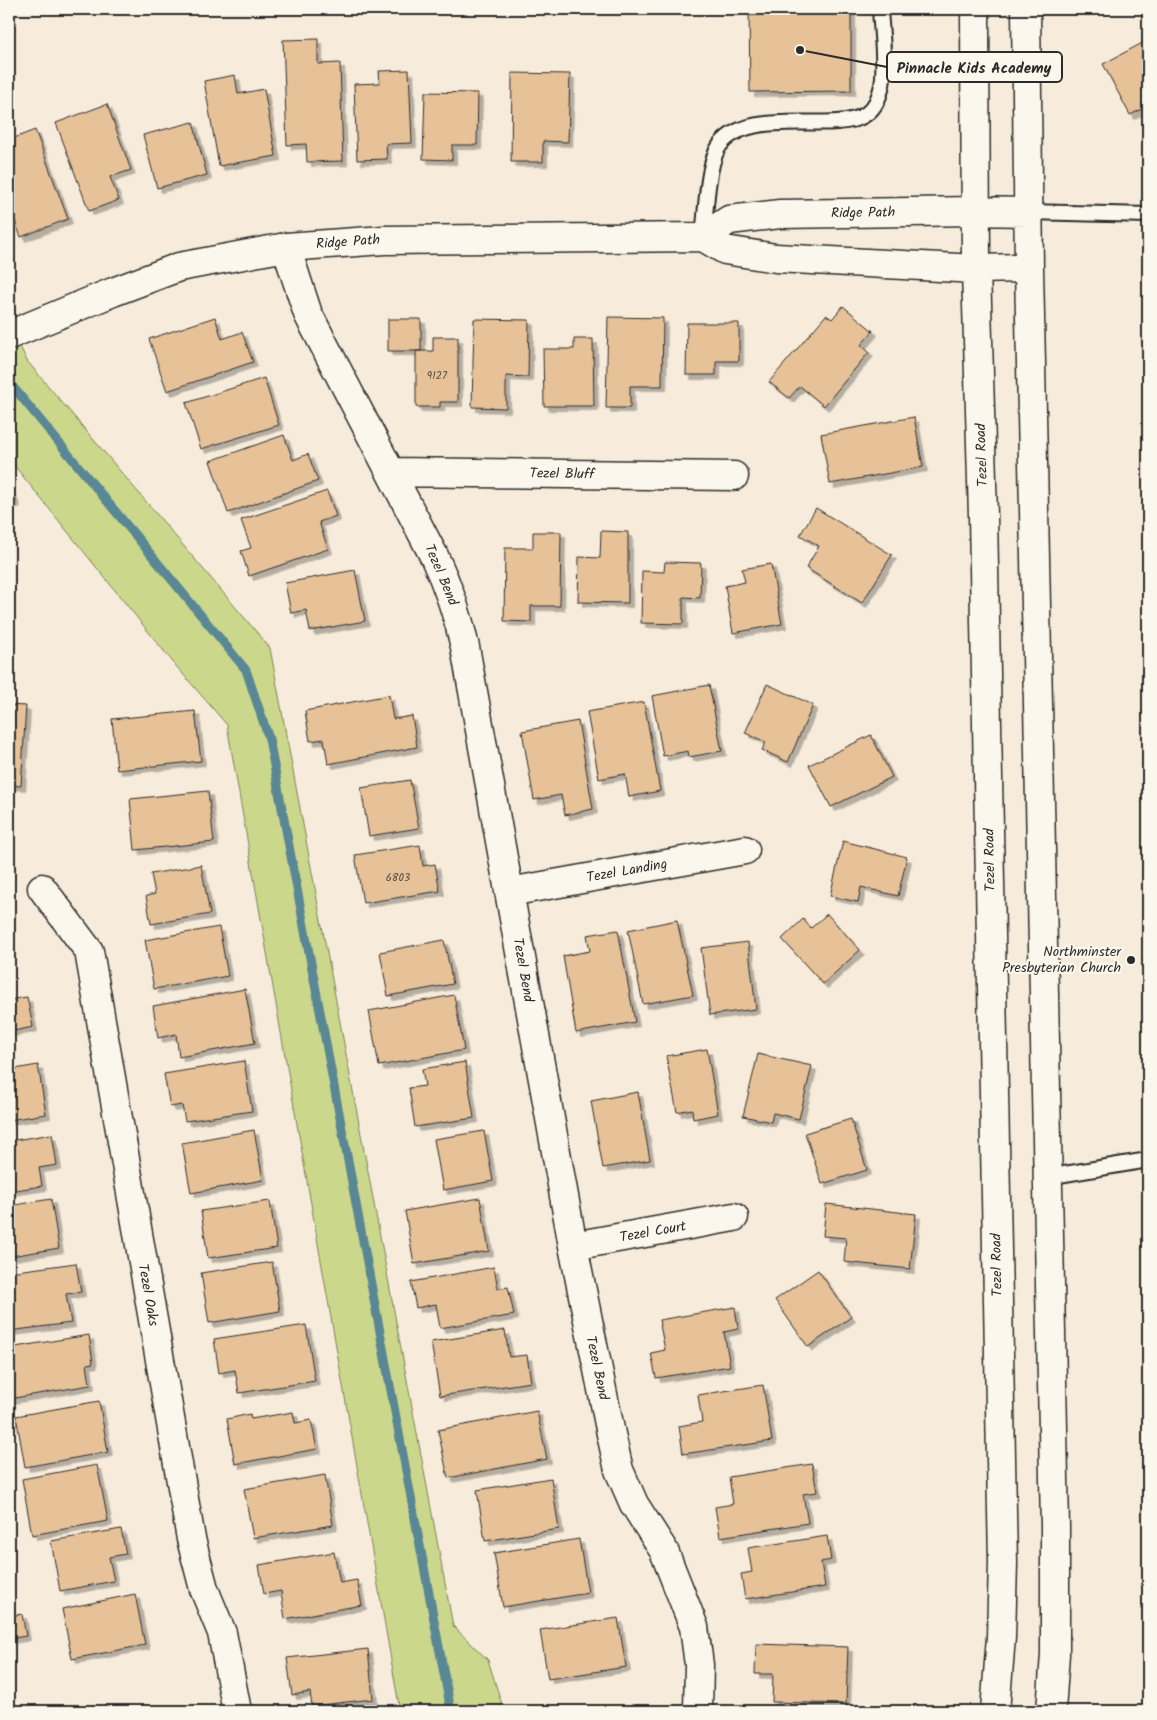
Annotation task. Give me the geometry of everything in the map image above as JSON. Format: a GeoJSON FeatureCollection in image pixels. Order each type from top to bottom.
{"type":"FeatureCollection","features":[{"type":"Feature","properties":{"kind":"street","name":"Tezel Road"},"geometry":{"type":"LineString","coordinates":[[975,9],[976,269],[983,516],[1003,1563],[1001,1637],[995,1711]]}},
{"type":"Feature","properties":{"kind":"street"},"geometry":{"type":"LineString","coordinates":[[1026,9],[1029,268],[1055,1556],[1056,1654],[1051,1711]]}},
{"type":"Feature","properties":{"kind":"street","name":"Ridge Path"},"geometry":{"type":"LineString","coordinates":[[9,335],[179,267],[286,247],[384,240],[703,237],[730,220],[780,214],[1028,212]]}},
{"type":"Feature","properties":{"kind":"street"},"geometry":{"type":"LineString","coordinates":[[703,237],[725,250],[776,258],[976,269],[1029,268]]}},
{"type":"Feature","properties":{"kind":"street","name":"Tezel Bend"},"geometry":{"type":"LineString","coordinates":[[286,247],[308,314],[434,556],[448,586],[458,617],[466,647],[572,1246],[619,1470],[634,1504],[664,1551],[694,1627],[699,1665],[698,1711]]}},
{"type":"Feature","properties":{"kind":"street","name":"Tezel Bluff"},"geometry":{"type":"LineString","coordinates":[[391,472],[734,476]]}},
{"type":"Feature","properties":{"kind":"street","name":"Tezel Landing"},"geometry":{"type":"LineString","coordinates":[[509,892],[744,850]]}},
{"type":"Feature","properties":{"kind":"street","name":"Tezel Oaks"},"geometry":{"type":"LineString","coordinates":[[42,888],[89,951],[191,1539],[204,1589],[222,1633],[237,1711]]}},
{"type":"Feature","properties":{"kind":"street","name":"Tezel Court"},"geometry":{"type":"LineString","coordinates":[[572,1246],[734,1217]]}},
{"type":"Feature","properties":{"kind":"lane"},"geometry":{"type":"LineString","coordinates":[[703,237],[711,167],[718,150],[730,136],[759,124],[826,123],[851,120],[867,114],[877,102],[883,83],[880,9]]}},
{"type":"Feature","properties":{"kind":"lane"},"geometry":{"type":"LineString","coordinates":[[1028,212],[1148,215]]}},
{"type":"Feature","properties":{"kind":"lane"},"geometry":{"type":"LineString","coordinates":[[1047,1177],[1148,1160]]}},
{"type":"Feature","properties":{"kind":"green space"},"geometry":{"type":"Polygon","coordinates":[[[9,323],[27,361],[270,648],[453,1626],[488,1660],[504,1711],[400,1711],[227,725],[176,666],[9,459],[9,323]]]}},
{"type":"Feature","properties":{"kind":"building"},"geometry":{"type":"Polygon","coordinates":[[[749,9],[851,9],[851,91],[750,92],[749,9]]]}},
{"type":"Feature","properties":{"kind":"building"},"geometry":{"type":"Polygon","coordinates":[[[318,39],[318,64],[340,63],[343,161],[307,162],[306,144],[287,145],[283,40],[318,39]]]}},
{"type":"Feature","properties":{"kind":"building"},"geometry":{"type":"Polygon","coordinates":[[[1148,40],[1148,106],[1130,115],[1103,64],[1148,40]]]}},
{"type":"Feature","properties":{"kind":"building"},"geometry":{"type":"Polygon","coordinates":[[[409,70],[412,143],[386,144],[387,159],[357,160],[354,84],[380,83],[379,71],[409,70]]]}},
{"type":"Feature","properties":{"kind":"building"},"geometry":{"type":"Polygon","coordinates":[[[512,73],[570,74],[568,142],[543,141],[543,162],[511,162],[512,73]]]}},
{"type":"Feature","properties":{"kind":"building"},"geometry":{"type":"Polygon","coordinates":[[[235,75],[238,94],[264,89],[276,156],[219,166],[204,81],[235,75]]]}},
{"type":"Feature","properties":{"kind":"building"},"geometry":{"type":"Polygon","coordinates":[[[425,92],[478,93],[477,145],[452,145],[452,160],[423,159],[425,92]]]}},
{"type":"Feature","properties":{"kind":"building"},"geometry":{"type":"Polygon","coordinates":[[[107,104],[131,170],[110,177],[119,200],[89,211],[56,123],[107,104]]]}},
{"type":"Feature","properties":{"kind":"building"},"geometry":{"type":"Polygon","coordinates":[[[193,122],[207,175],[157,188],[143,135],[193,122]]]}},
{"type":"Feature","properties":{"kind":"building"},"geometry":{"type":"Polygon","coordinates":[[[35,130],[68,219],[21,237],[9,205],[9,140],[35,130]]]}},
{"type":"Feature","properties":{"kind":"building"},"geometry":{"type":"Polygon","coordinates":[[[843,306],[873,331],[861,345],[869,352],[824,406],[800,386],[789,398],[769,382],[826,315],[832,319],[843,306]]]}},
{"type":"Feature","properties":{"kind":"building"},"geometry":{"type":"Polygon","coordinates":[[[215,317],[222,339],[242,332],[253,362],[167,391],[149,339],[215,317]]]}},
{"type":"Feature","properties":{"kind":"building"},"geometry":{"type":"Polygon","coordinates":[[[608,317],[663,318],[662,386],[630,386],[630,408],[606,408],[608,317]]]}},
{"type":"Feature","properties":{"kind":"building"},"geometry":{"type":"Polygon","coordinates":[[[388,319],[421,319],[421,351],[388,351],[388,319]]]}},
{"type":"Feature","properties":{"kind":"building"},"geometry":{"type":"Polygon","coordinates":[[[474,319],[529,320],[528,377],[506,376],[506,408],[472,407],[474,319]]]}},
{"type":"Feature","properties":{"kind":"building"},"geometry":{"type":"Polygon","coordinates":[[[687,323],[739,323],[739,361],[716,361],[716,375],[686,375],[687,323]]]}},
{"type":"Feature","properties":{"kind":"building"},"geometry":{"type":"Polygon","coordinates":[[[433,337],[458,337],[458,402],[440,402],[440,407],[416,407],[416,351],[433,351],[433,337]]]}},
{"type":"Feature","properties":{"kind":"building"},"geometry":{"type":"Polygon","coordinates":[[[574,339],[593,339],[594,406],[544,406],[543,349],[574,349],[574,339]]]}},
{"type":"Feature","properties":{"kind":"building"},"geometry":{"type":"Polygon","coordinates":[[[264,378],[279,425],[201,449],[186,403],[264,378]]]}},
{"type":"Feature","properties":{"kind":"building"},"geometry":{"type":"Polygon","coordinates":[[[914,417],[923,467],[830,484],[821,434],[914,417]]]}},
{"type":"Feature","properties":{"kind":"building"},"geometry":{"type":"Polygon","coordinates":[[[284,435],[293,460],[308,454],[318,481],[228,513],[210,461],[284,435]]]}},
{"type":"Feature","properties":{"kind":"building"},"geometry":{"type":"Polygon","coordinates":[[[9,486],[16,502],[9,505],[9,486]]]}},
{"type":"Feature","properties":{"kind":"building"},"geometry":{"type":"Polygon","coordinates":[[[327,491],[336,516],[319,522],[328,549],[249,576],[241,551],[251,548],[241,520],[327,491]]]}},
{"type":"Feature","properties":{"kind":"building"},"geometry":{"type":"Polygon","coordinates":[[[816,508],[892,555],[862,603],[806,568],[819,546],[800,535],[816,508]]]}},
{"type":"Feature","properties":{"kind":"building"},"geometry":{"type":"Polygon","coordinates":[[[601,531],[628,532],[628,603],[578,602],[579,557],[600,558],[601,531]]]}},
{"type":"Feature","properties":{"kind":"building"},"geometry":{"type":"Polygon","coordinates":[[[533,532],[561,532],[560,606],[531,606],[531,622],[504,621],[505,548],[533,548],[533,532]]]}},
{"type":"Feature","properties":{"kind":"building"},"geometry":{"type":"Polygon","coordinates":[[[665,562],[701,563],[700,598],[683,597],[683,624],[641,623],[642,571],[664,572],[665,562]]]}},
{"type":"Feature","properties":{"kind":"building"},"geometry":{"type":"Polygon","coordinates":[[[771,564],[782,624],[733,633],[725,586],[745,582],[742,569],[771,564]]]}},
{"type":"Feature","properties":{"kind":"building"},"geometry":{"type":"Polygon","coordinates":[[[355,570],[365,621],[310,631],[306,610],[291,613],[285,583],[355,570]]]}},
{"type":"Feature","properties":{"kind":"building"},"geometry":{"type":"Polygon","coordinates":[[[767,684],[813,705],[788,762],[762,750],[766,742],[745,733],[767,684]]]}},
{"type":"Feature","properties":{"kind":"building"},"geometry":{"type":"Polygon","coordinates":[[[709,685],[722,751],[689,757],[688,751],[663,756],[652,696],[709,685]]]}},
{"type":"Feature","properties":{"kind":"building"},"geometry":{"type":"Polygon","coordinates":[[[389,695],[393,719],[412,716],[417,747],[328,764],[324,739],[310,741],[305,711],[389,695]]]}},
{"type":"Feature","properties":{"kind":"building"},"geometry":{"type":"Polygon","coordinates":[[[644,702],[660,791],[629,797],[625,774],[599,779],[587,712],[644,702]]]}},
{"type":"Feature","properties":{"kind":"building"},"geometry":{"type":"Polygon","coordinates":[[[9,705],[26,706],[21,786],[9,785],[9,705]]]}},
{"type":"Feature","properties":{"kind":"building"},"geometry":{"type":"Polygon","coordinates":[[[195,711],[201,761],[117,770],[112,719],[195,711]]]}},
{"type":"Feature","properties":{"kind":"building"},"geometry":{"type":"Polygon","coordinates":[[[578,721],[593,809],[565,815],[561,795],[534,800],[522,731],[578,721]]]}},
{"type":"Feature","properties":{"kind":"building"},"geometry":{"type":"Polygon","coordinates":[[[871,735],[892,777],[831,807],[809,765],[871,735]]]}},
{"type":"Feature","properties":{"kind":"building"},"geometry":{"type":"Polygon","coordinates":[[[410,780],[419,828],[369,836],[361,788],[410,780]]]}},
{"type":"Feature","properties":{"kind":"building"},"geometry":{"type":"Polygon","coordinates":[[[208,791],[214,842],[135,850],[130,799],[208,791]]]}},
{"type":"Feature","properties":{"kind":"building"},"geometry":{"type":"Polygon","coordinates":[[[843,841],[907,857],[898,896],[861,887],[858,902],[830,896],[843,841]]]}},
{"type":"Feature","properties":{"kind":"building"},"geometry":{"type":"Polygon","coordinates":[[[420,845],[423,866],[435,864],[440,891],[363,903],[355,855],[420,845]]]}},
{"type":"Feature","properties":{"kind":"building"},"geometry":{"type":"Polygon","coordinates":[[[201,865],[210,914],[151,924],[146,896],[155,894],[151,874],[201,865]]]}},
{"type":"Feature","properties":{"kind":"building"},"geometry":{"type":"Polygon","coordinates":[[[827,914],[860,950],[823,984],[782,939],[803,919],[811,928],[827,914]]]}},
{"type":"Feature","properties":{"kind":"building"},"geometry":{"type":"Polygon","coordinates":[[[677,920],[693,995],[643,1004],[628,930],[677,920]]]}},
{"type":"Feature","properties":{"kind":"building"},"geometry":{"type":"Polygon","coordinates":[[[219,927],[228,976],[154,989],[145,940],[219,927]]]}},
{"type":"Feature","properties":{"kind":"building"},"geometry":{"type":"Polygon","coordinates":[[[618,930],[635,1022],[576,1033],[563,956],[590,951],[587,935],[618,930]]]}},
{"type":"Feature","properties":{"kind":"building"},"geometry":{"type":"Polygon","coordinates":[[[444,940],[453,984],[388,996],[380,952],[444,940]]]}},
{"type":"Feature","properties":{"kind":"building"},"geometry":{"type":"Polygon","coordinates":[[[748,942],[756,1009],[710,1015],[701,948],[748,942]]]}},
{"type":"Feature","properties":{"kind":"building"},"geometry":{"type":"Polygon","coordinates":[[[245,989],[255,1043],[179,1057],[176,1034],[158,1038],[153,1006],[245,989]]]}},
{"type":"Feature","properties":{"kind":"building"},"geometry":{"type":"Polygon","coordinates":[[[454,995],[464,1050],[379,1066],[369,1011],[454,995]]]}},
{"type":"Feature","properties":{"kind":"building"},"geometry":{"type":"Polygon","coordinates":[[[27,997],[33,1027],[9,1032],[9,1000],[27,997]]]}},
{"type":"Feature","properties":{"kind":"building"},"geometry":{"type":"Polygon","coordinates":[[[707,1049],[718,1114],[693,1119],[692,1109],[677,1112],[666,1056],[707,1049]]]}},
{"type":"Feature","properties":{"kind":"building"},"geometry":{"type":"Polygon","coordinates":[[[758,1054],[812,1066],[799,1119],[773,1113],[771,1122],[743,1116],[758,1054]]]}},
{"type":"Feature","properties":{"kind":"building"},"geometry":{"type":"Polygon","coordinates":[[[244,1061],[252,1111],[185,1121],[182,1105],[170,1107],[164,1074],[244,1061]]]}},
{"type":"Feature","properties":{"kind":"building"},"geometry":{"type":"Polygon","coordinates":[[[465,1062],[474,1118],[415,1127],[409,1088],[425,1086],[422,1069],[465,1062]]]}},
{"type":"Feature","properties":{"kind":"building"},"geometry":{"type":"Polygon","coordinates":[[[38,1065],[46,1114],[9,1120],[9,1070],[38,1065]]]}},
{"type":"Feature","properties":{"kind":"building"},"geometry":{"type":"Polygon","coordinates":[[[638,1092],[650,1160],[603,1168],[591,1101],[638,1092]]]}},
{"type":"Feature","properties":{"kind":"building"},"geometry":{"type":"Polygon","coordinates":[[[851,1119],[867,1170],[822,1184],[805,1133],[851,1119]]]}},
{"type":"Feature","properties":{"kind":"building"},"geometry":{"type":"Polygon","coordinates":[[[254,1130],[263,1180],[191,1193],[182,1143],[254,1130]]]}},
{"type":"Feature","properties":{"kind":"building"},"geometry":{"type":"Polygon","coordinates":[[[484,1131],[493,1181],[443,1190],[434,1139],[484,1131]]]}},
{"type":"Feature","properties":{"kind":"building"},"geometry":{"type":"Polygon","coordinates":[[[52,1134],[57,1165],[39,1168],[42,1186],[9,1191],[9,1141],[52,1134]]]}},
{"type":"Feature","properties":{"kind":"building"},"geometry":{"type":"Polygon","coordinates":[[[480,1198],[489,1251],[414,1264],[405,1211],[480,1198]]]}},
{"type":"Feature","properties":{"kind":"building"},"geometry":{"type":"Polygon","coordinates":[[[51,1199],[59,1248],[11,1256],[9,1206],[51,1199]]]}},
{"type":"Feature","properties":{"kind":"building"},"geometry":{"type":"Polygon","coordinates":[[[270,1201],[277,1248],[208,1258],[201,1211],[270,1201]]]}},
{"type":"Feature","properties":{"kind":"building"},"geometry":{"type":"Polygon","coordinates":[[[826,1204],[916,1214],[910,1269],[844,1262],[846,1238],[823,1236],[826,1204]]]}},
{"type":"Feature","properties":{"kind":"building"},"geometry":{"type":"Polygon","coordinates":[[[272,1262],[280,1311],[209,1323],[201,1273],[272,1262]]]}},
{"type":"Feature","properties":{"kind":"building"},"geometry":{"type":"Polygon","coordinates":[[[76,1263],[81,1292],[66,1294],[71,1323],[9,1331],[9,1272],[76,1263]]]}},
{"type":"Feature","properties":{"kind":"building"},"geometry":{"type":"Polygon","coordinates":[[[494,1267],[498,1289],[508,1287],[514,1315],[440,1328],[436,1304],[416,1308],[411,1282],[494,1267]]]}},
{"type":"Feature","properties":{"kind":"building"},"geometry":{"type":"Polygon","coordinates":[[[818,1270],[851,1317],[808,1347],[775,1300],[818,1270]]]}},
{"type":"Feature","properties":{"kind":"building"},"geometry":{"type":"Polygon","coordinates":[[[735,1307],[738,1329],[724,1332],[730,1366],[656,1378],[651,1353],[665,1350],[659,1320],[735,1307]]]}},
{"type":"Feature","properties":{"kind":"building"},"geometry":{"type":"Polygon","coordinates":[[[306,1325],[315,1381],[239,1393],[235,1370],[219,1373],[214,1339],[306,1325]]]}},
{"type":"Feature","properties":{"kind":"building"},"geometry":{"type":"Polygon","coordinates":[[[505,1330],[509,1357],[527,1355],[531,1382],[440,1396],[431,1342],[505,1330]]]}},
{"type":"Feature","properties":{"kind":"building"},"geometry":{"type":"Polygon","coordinates":[[[89,1335],[93,1363],[87,1364],[90,1385],[9,1399],[9,1348],[89,1335]]]}},
{"type":"Feature","properties":{"kind":"building"},"geometry":{"type":"Polygon","coordinates":[[[763,1385],[772,1441],[683,1454],[679,1426],[702,1422],[698,1395],[763,1385]]]}},
{"type":"Feature","properties":{"kind":"building"},"geometry":{"type":"Polygon","coordinates":[[[99,1401],[108,1452],[25,1467],[16,1416],[99,1401]]]}},
{"type":"Feature","properties":{"kind":"building"},"geometry":{"type":"Polygon","coordinates":[[[537,1411],[547,1459],[448,1478],[438,1430],[537,1411]]]}},
{"type":"Feature","properties":{"kind":"building"},"geometry":{"type":"Polygon","coordinates":[[[293,1412],[295,1423],[311,1420],[317,1449],[235,1464],[227,1419],[250,1414],[251,1419],[293,1412]]]}},
{"type":"Feature","properties":{"kind":"building"},"geometry":{"type":"Polygon","coordinates":[[[812,1464],[817,1492],[803,1494],[808,1523],[720,1537],[715,1507],[733,1504],[729,1477],[812,1464]]]}},
{"type":"Feature","properties":{"kind":"building"},"geometry":{"type":"Polygon","coordinates":[[[97,1465],[108,1521],[32,1535],[22,1479],[97,1465]]]}},
{"type":"Feature","properties":{"kind":"building"},"geometry":{"type":"Polygon","coordinates":[[[325,1475],[333,1525],[253,1538],[244,1489],[325,1475]]]}},
{"type":"Feature","properties":{"kind":"building"},"geometry":{"type":"Polygon","coordinates":[[[551,1478],[559,1529],[485,1541],[477,1490],[551,1478]]]}},
{"type":"Feature","properties":{"kind":"building"},"geometry":{"type":"Polygon","coordinates":[[[121,1529],[126,1554],[109,1557],[114,1581],[60,1591],[51,1541],[121,1529]]]}},
{"type":"Feature","properties":{"kind":"building"},"geometry":{"type":"Polygon","coordinates":[[[827,1536],[831,1560],[821,1562],[825,1587],[745,1599],[741,1574],[752,1572],[748,1548],[827,1536]]]}},
{"type":"Feature","properties":{"kind":"building"},"geometry":{"type":"Polygon","coordinates":[[[579,1539],[588,1593],[503,1607],[494,1553],[579,1539]]]}},
{"type":"Feature","properties":{"kind":"building"},"geometry":{"type":"Polygon","coordinates":[[[334,1552],[340,1583],[357,1580],[362,1605],[285,1619],[281,1591],[264,1594],[259,1565],[334,1552]]]}},
{"type":"Feature","properties":{"kind":"building"},"geometry":{"type":"Polygon","coordinates":[[[135,1594],[145,1645],[72,1659],[62,1609],[135,1594]]]}},
{"type":"Feature","properties":{"kind":"building"},"geometry":{"type":"Polygon","coordinates":[[[22,1614],[26,1636],[9,1639],[9,1616],[22,1614]]]}},
{"type":"Feature","properties":{"kind":"building"},"geometry":{"type":"Polygon","coordinates":[[[618,1618],[626,1667],[548,1679],[540,1630],[618,1618]]]}},
{"type":"Feature","properties":{"kind":"building"},"geometry":{"type":"Polygon","coordinates":[[[756,1644],[848,1647],[846,1704],[772,1702],[773,1674],[755,1674],[756,1644]]]}},
{"type":"Feature","properties":{"kind":"building"},"geometry":{"type":"Polygon","coordinates":[[[368,1649],[373,1699],[312,1706],[310,1692],[292,1695],[287,1658],[368,1649]]]}},
{"type":"Feature","properties":{"kind":"waterway"},"geometry":{"type":"LineString","coordinates":[[9,382],[246,670],[269,739],[451,1711]]}},
{"type":"Feature","properties":{"kind":"place","name":"Pinnacle Kids Academy"},"geometry":{"type":"Point","coordinates":[800,50]}},
{"type":"Feature","properties":{"kind":"place","name":"Northminster Presbyterian Church"},"geometry":{"type":"Point","coordinates":[1131,960]}}]}
